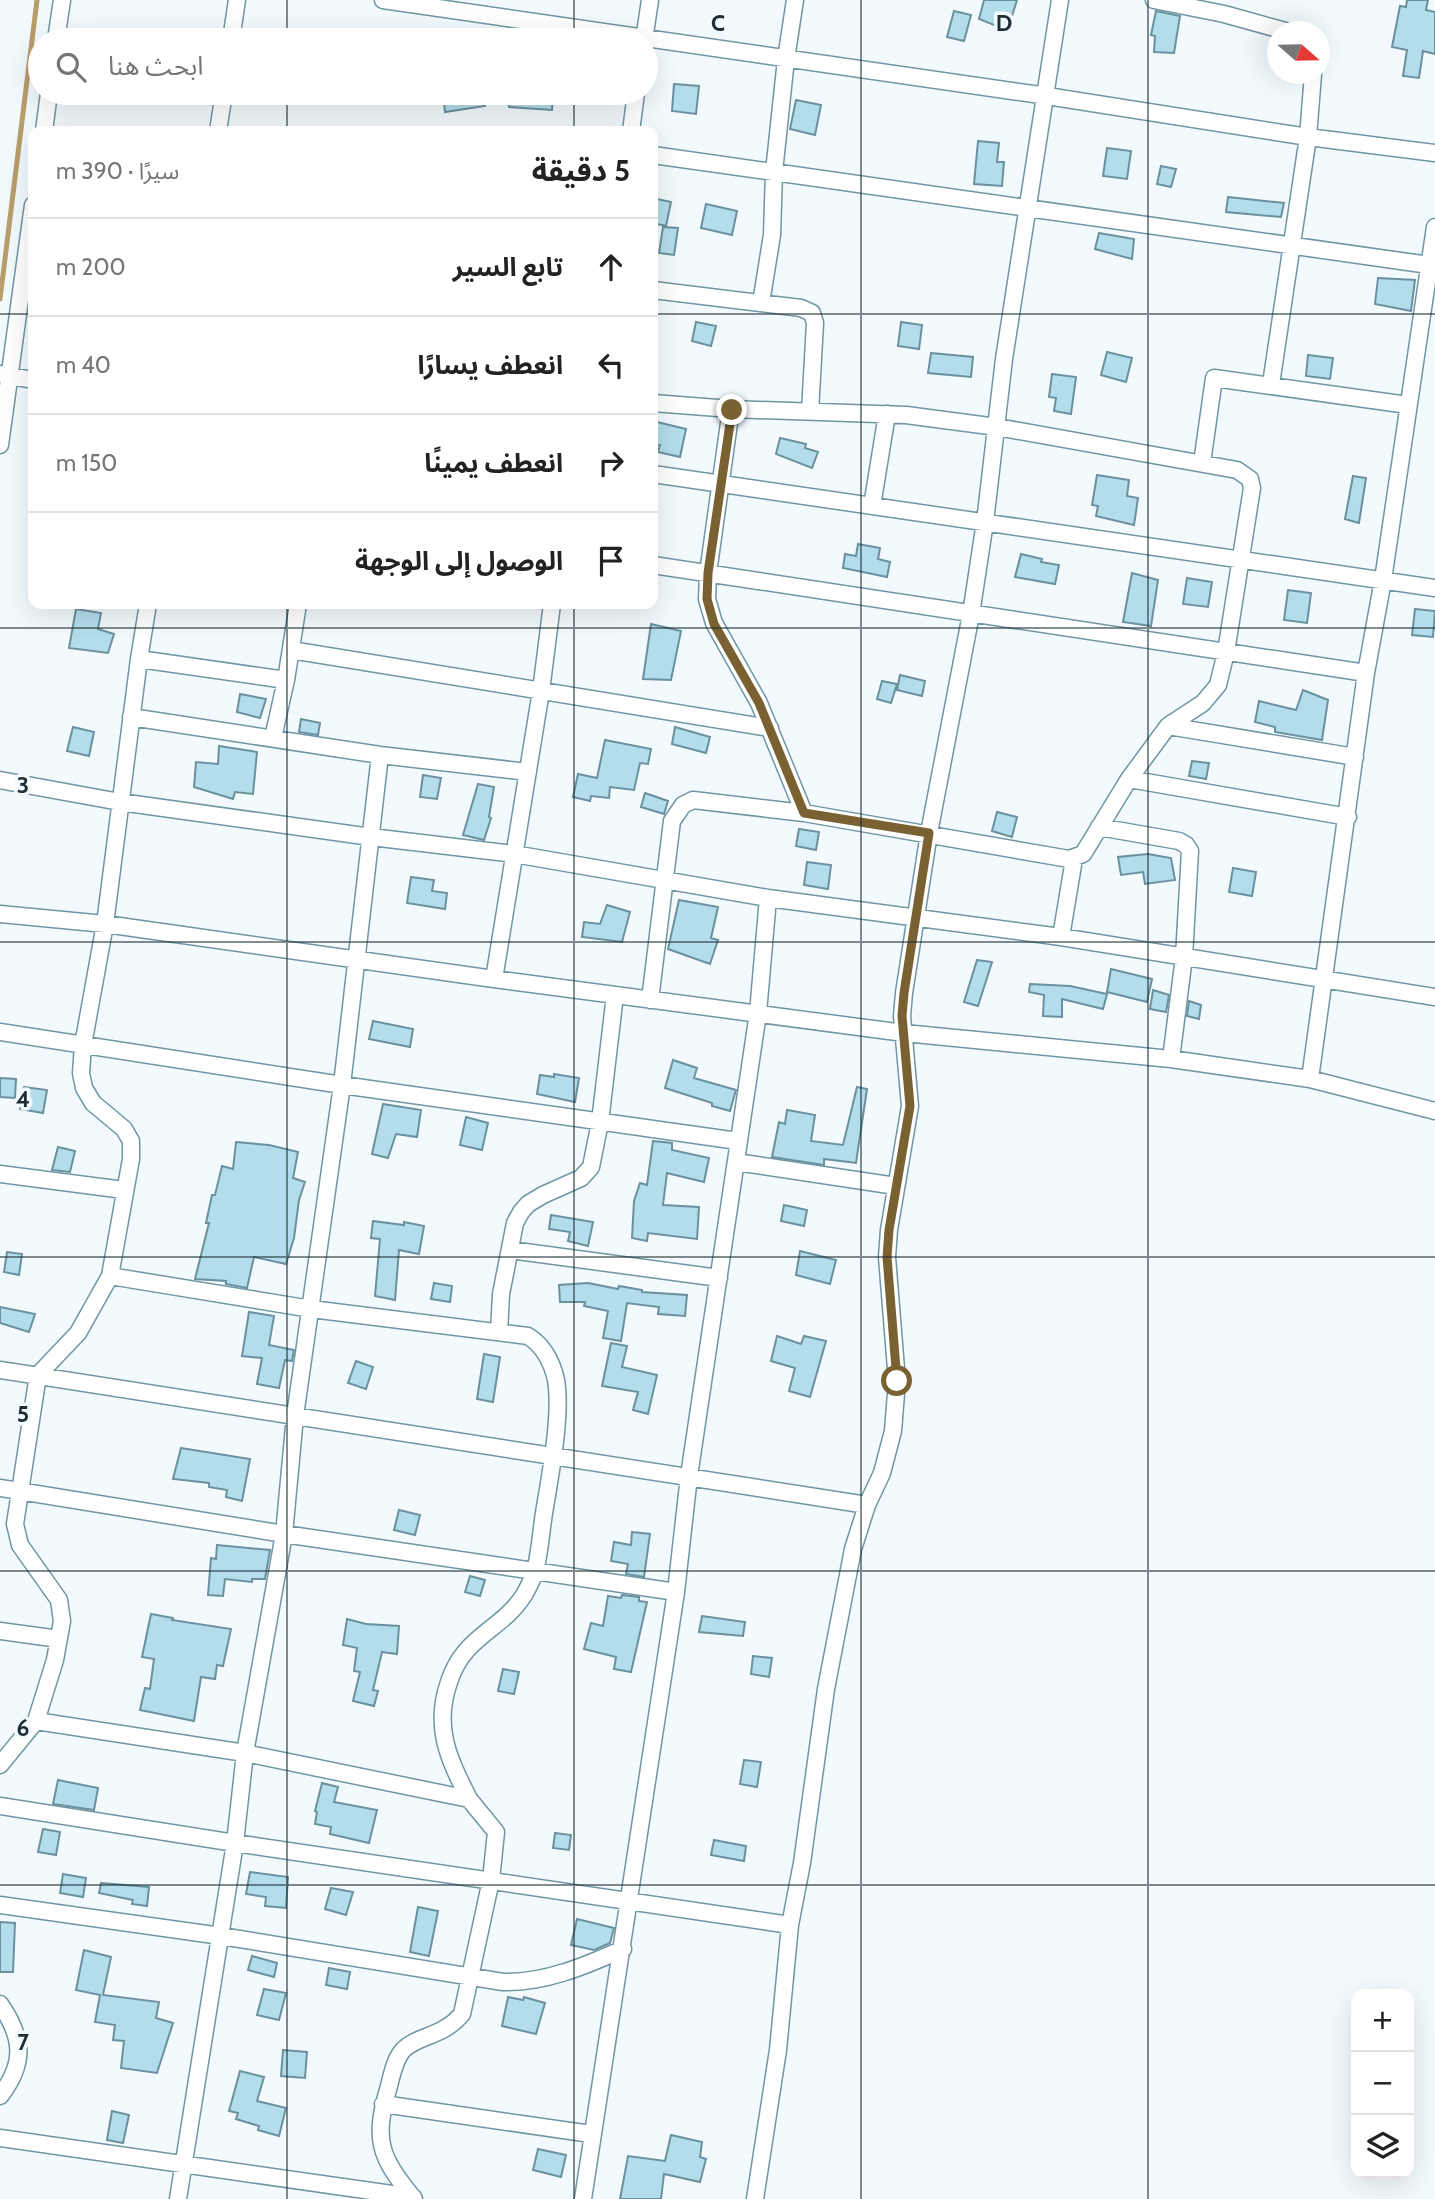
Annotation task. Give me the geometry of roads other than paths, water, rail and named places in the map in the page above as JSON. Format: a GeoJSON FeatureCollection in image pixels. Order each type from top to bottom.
{"type":"FeatureCollection","features":[{"type":"Feature","properties":{"kind":"street"},"geometry":{"type":"LineString","coordinates":[[58,28],[62,0]]}},
{"type":"Feature","properties":{"kind":"street"},"geometry":{"type":"LineString","coordinates":[[233,28],[237,0]]}},
{"type":"Feature","properties":{"kind":"street"},"geometry":{"type":"LineString","coordinates":[[383,0],[488,7],[590,28]]}},
{"type":"Feature","properties":{"kind":"street"},"geometry":{"type":"LineString","coordinates":[[646,28],[650,0]]}},
{"type":"Feature","properties":{"kind":"street"},"geometry":{"type":"LineString","coordinates":[[761,303],[772,235],[774,172],[795,0]]}},
{"type":"Feature","properties":{"kind":"street"},"geometry":{"type":"LineString","coordinates":[[755,2199],[778,2050],[790,1925],[802,1863],[825,1689],[853,1549],[867,1505],[882,1473],[893,1431],[897,1381],[887,1257],[910,1106],[902,1016],[904,993],[929,833],[971,614],[998,427],[1004,359],[1060,0]]}},
{"type":"Feature","properties":{"kind":"street"},"geometry":{"type":"LineString","coordinates":[[1154,0],[1226,7],[1267,23]]}},
{"type":"Feature","properties":{"kind":"street"},"geometry":{"type":"LineString","coordinates":[[658,41],[1047,96],[1308,137],[1435,153]]}},
{"type":"Feature","properties":{"kind":"street"},"geometry":{"type":"LineString","coordinates":[[1271,384],[1308,137],[1312,84]]}},
{"type":"Feature","properties":{"kind":"street"},"geometry":{"type":"LineString","coordinates":[[45,126],[47,105]]}},
{"type":"Feature","properties":{"kind":"street"},"geometry":{"type":"LineString","coordinates":[[219,126],[222,105]]}},
{"type":"Feature","properties":{"kind":"street"},"geometry":{"type":"LineString","coordinates":[[632,126],[634,105]]}},
{"type":"Feature","properties":{"kind":"street"},"geometry":{"type":"LineString","coordinates":[[658,156],[1028,206],[1429,265]]}},
{"type":"Feature","properties":{"kind":"street"},"geometry":{"type":"LineString","coordinates":[[1310,1079],[1366,673],[1383,580],[1435,226]]}},
{"type":"Feature","properties":{"kind":"street"},"geometry":{"type":"LineString","coordinates":[[0,444],[5,375],[28,235]]}},
{"type":"Feature","properties":{"kind":"street"},"geometry":{"type":"LineString","coordinates":[[658,291],[801,308],[812,313],[815,323],[810,412]]}},
{"type":"Feature","properties":{"kind":"street"},"geometry":{"type":"LineString","coordinates":[[5,375],[28,379]]}},
{"type":"Feature","properties":{"kind":"street"},"geometry":{"type":"LineString","coordinates":[[1202,463],[1214,378],[1408,405]]}},
{"type":"Feature","properties":{"kind":"street"},"geometry":{"type":"LineString","coordinates":[[650,999],[672,821],[683,805],[693,800],[804,813],[1074,859],[1083,854],[1129,779],[1168,726],[1203,703],[1218,685],[1252,498],[1251,479],[1237,470],[998,427],[887,414],[732,410],[658,403]]}},
{"type":"Feature","properties":{"kind":"street"},"geometry":{"type":"LineString","coordinates":[[732,410],[708,573],[707,599],[714,624],[759,703],[804,813]]}},
{"type":"Feature","properties":{"kind":"street"},"geometry":{"type":"LineString","coordinates":[[872,506],[887,414]]}},
{"type":"Feature","properties":{"kind":"street"},"geometry":{"type":"LineString","coordinates":[[658,475],[1435,588]]}},
{"type":"Feature","properties":{"kind":"street"},"geometry":{"type":"LineString","coordinates":[[658,566],[1366,673]]}},
{"type":"Feature","properties":{"kind":"street"},"geometry":{"type":"LineString","coordinates":[[0,1765],[36,1721],[46,1693],[62,1621],[58,1600],[20,1545],[15,1524],[38,1375],[78,1333],[110,1276],[131,1159],[131,1141],[124,1129],[93,1103],[84,1088],[81,1073],[83,1045],[106,924],[147,609]]}},
{"type":"Feature","properties":{"kind":"street"},"geometry":{"type":"LineString","coordinates":[[273,738],[297,609]]}},
{"type":"Feature","properties":{"kind":"street"},"geometry":{"type":"LineString","coordinates":[[494,979],[541,691],[551,609]]}},
{"type":"Feature","properties":{"kind":"street"},"geometry":{"type":"LineString","coordinates":[[291,650],[770,728]]}},
{"type":"Feature","properties":{"kind":"street"},"geometry":{"type":"LineString","coordinates":[[139,659],[286,680]]}},
{"type":"Feature","properties":{"kind":"street"},"geometry":{"type":"LineString","coordinates":[[131,717],[380,755],[528,772]]}},
{"type":"Feature","properties":{"kind":"street"},"geometry":{"type":"LineString","coordinates":[[1168,726],[1355,757]]}},
{"type":"Feature","properties":{"kind":"street"},"geometry":{"type":"LineString","coordinates":[[178,2199],[235,1843],[245,1753],[285,1534],[295,1416],[342,1086],[380,755]]}},
{"type":"Feature","properties":{"kind":"street"},"geometry":{"type":"LineString","coordinates":[[1129,779],[1348,817]]}},
{"type":"Feature","properties":{"kind":"street"},"geometry":{"type":"LineString","coordinates":[[0,780],[120,802],[514,854],[768,898],[1060,937],[1435,997]]}},
{"type":"Feature","properties":{"kind":"street"},"geometry":{"type":"LineString","coordinates":[[1100,827],[1179,841],[1190,851],[1184,957],[1171,1059]]}},
{"type":"Feature","properties":{"kind":"street"},"geometry":{"type":"LineString","coordinates":[[1060,937],[1074,859]]}},
{"type":"Feature","properties":{"kind":"street"},"geometry":{"type":"LineString","coordinates":[[583,2199],[676,1592],[689,1476],[758,1013],[768,898]]}},
{"type":"Feature","properties":{"kind":"street"},"geometry":{"type":"LineString","coordinates":[[0,914],[106,924],[904,1033],[1171,1059],[1310,1079],[1435,1111]]}},
{"type":"Feature","properties":{"kind":"street"},"geometry":{"type":"LineString","coordinates":[[499,1332],[501,1294],[515,1223],[528,1205],[543,1195],[581,1178],[591,1167],[600,1122],[615,995]]}},
{"type":"Feature","properties":{"kind":"street"},"geometry":{"type":"LineString","coordinates":[[0,1032],[342,1086],[738,1141]]}},
{"type":"Feature","properties":{"kind":"street"},"geometry":{"type":"LineString","coordinates":[[736,1162],[896,1186]]}},
{"type":"Feature","properties":{"kind":"street"},"geometry":{"type":"LineString","coordinates":[[0,1174],[124,1190]]}},
{"type":"Feature","properties":{"kind":"street"},"geometry":{"type":"LineString","coordinates":[[510,1250],[719,1278]]}},
{"type":"Feature","properties":{"kind":"street"},"geometry":{"type":"LineString","coordinates":[[110,1276],[311,1309],[528,1336],[539,1343],[549,1359],[556,1380],[554,1454],[535,1573],[523,1596],[512,1609],[472,1642],[456,1663],[448,1684],[442,1714],[443,1740],[469,1799],[496,1832],[491,1880],[462,2014],[453,2026],[403,2050],[393,2069],[383,2104],[380,2129],[382,2150],[388,2167],[413,2198]]}},
{"type":"Feature","properties":{"kind":"street"},"geometry":{"type":"LineString","coordinates":[[0,1370],[554,1454],[867,1505]]}},
{"type":"Feature","properties":{"kind":"street"},"geometry":{"type":"LineString","coordinates":[[0,1488],[535,1573],[676,1592]]}},
{"type":"Feature","properties":{"kind":"street"},"geometry":{"type":"LineString","coordinates":[[0,1631],[59,1639]]}},
{"type":"Feature","properties":{"kind":"street"},"geometry":{"type":"LineString","coordinates":[[36,1721],[245,1753],[469,1799]]}},
{"type":"Feature","properties":{"kind":"street"},"geometry":{"type":"LineString","coordinates":[[0,1806],[790,1925]]}},
{"type":"Feature","properties":{"kind":"street"},"geometry":{"type":"LineString","coordinates":[[0,1906],[221,1936],[503,1982],[524,1983],[569,1970],[623,1949]]}},
{"type":"Feature","properties":{"kind":"street"},"geometry":{"type":"LineString","coordinates":[[0,2004],[7,2028],[20,2050],[10,2082],[0,2096]]}},
{"type":"Feature","properties":{"kind":"street"},"geometry":{"type":"LineString","coordinates":[[383,2104],[591,2134]]}},
{"type":"Feature","properties":{"kind":"street"},"geometry":{"type":"LineString","coordinates":[[0,2138],[183,2162],[413,2198]]}},
{"type":"Feature","properties":{"kind":"waterway"},"geometry":{"type":"LineString","coordinates":[[34,28],[37,0]]}},
{"type":"Feature","properties":{"kind":"waterway"},"geometry":{"type":"LineString","coordinates":[[0,299],[28,73]]}}]}
